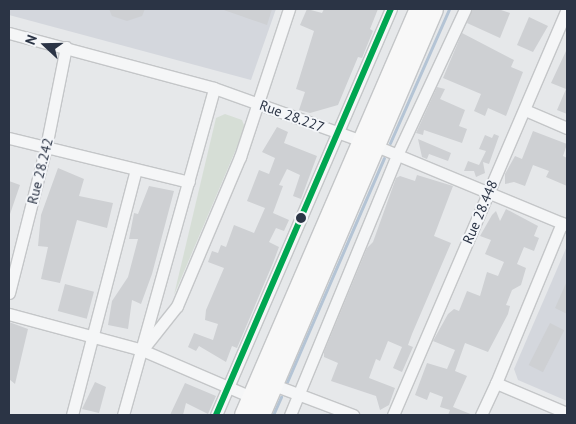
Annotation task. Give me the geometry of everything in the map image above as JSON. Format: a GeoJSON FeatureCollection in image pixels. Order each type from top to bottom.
{"type":"FeatureCollection","features":[{"type":"Feature","properties":{"kind":"main road"},"geometry":{"type":"LineString","coordinates":[[261,415],[369,144],[419,9]]}},
{"type":"Feature","properties":{"kind":"main road"},"geometry":{"type":"LineString","coordinates":[[244,415],[369,144],[434,9]]}},
{"type":"Feature","properties":{"kind":"street"},"geometry":{"type":"LineString","coordinates":[[142,350],[177,306],[258,103],[289,9]]}},
{"type":"Feature","properties":{"kind":"street"},"geometry":{"type":"LineString","coordinates":[[216,415],[340,133],[391,9]]}},
{"type":"Feature","properties":{"kind":"street"},"geometry":{"type":"LineString","coordinates":[[290,415],[397,155],[464,9]]}},
{"type":"Feature","properties":{"kind":"street","name":"Rue 28.448"},"geometry":{"type":"LineString","coordinates":[[393,415],[567,9]]}},
{"type":"Feature","properties":{"kind":"street","name":"Rue 28.227"},"geometry":{"type":"LineString","coordinates":[[9,33],[214,88],[258,103],[397,155],[565,224]]}},
{"type":"Feature","properties":{"kind":"street","name":"Rue 28.242"},"geometry":{"type":"LineString","coordinates":[[9,293],[46,146],[66,47]]}},
{"type":"Feature","properties":{"kind":"street"},"geometry":{"type":"LineString","coordinates":[[123,415],[214,88]]}},
{"type":"Feature","properties":{"kind":"street"},"geometry":{"type":"LineString","coordinates":[[525,110],[567,128]]}},
{"type":"Feature","properties":{"kind":"street"},"geometry":{"type":"LineString","coordinates":[[9,138],[189,182]]}},
{"type":"Feature","properties":{"kind":"street"},"geometry":{"type":"LineString","coordinates":[[72,415],[136,170]]}},
{"type":"Feature","properties":{"kind":"street"},"geometry":{"type":"LineString","coordinates":[[481,415],[565,224]]}},
{"type":"Feature","properties":{"kind":"street"},"geometry":{"type":"LineString","coordinates":[[9,314],[94,334],[142,350],[251,397],[274,385],[353,415]]}},
{"type":"Feature","properties":{"kind":"street"},"geometry":{"type":"LineString","coordinates":[[496,383],[567,413]]}},
{"type":"Feature","properties":{"kind":"shaded area"},"geometry":{"type":"Polygon","coordinates":[[[9,9],[276,9],[251,80],[9,15],[9,9]]]}},
{"type":"Feature","properties":{"kind":"shaded area"},"geometry":{"type":"Polygon","coordinates":[[[225,114],[242,120],[245,128],[174,295],[216,118],[225,114]]]}},
{"type":"Feature","properties":{"kind":"shaded area"},"geometry":{"type":"Polygon","coordinates":[[[567,246],[567,401],[518,380],[514,369],[567,246]]]}},
{"type":"Feature","properties":{"kind":"building"},"geometry":{"type":"Polygon","coordinates":[[[109,9],[145,9],[142,16],[127,21],[112,16],[109,9]]]}},
{"type":"Feature","properties":{"kind":"building"},"geometry":{"type":"Polygon","coordinates":[[[221,9],[272,9],[267,25],[221,9]]]}},
{"type":"Feature","properties":{"kind":"building"},"geometry":{"type":"Polygon","coordinates":[[[307,9],[322,13],[324,9],[378,9],[370,29],[373,31],[362,58],[358,57],[338,105],[310,113],[299,110],[305,92],[296,89],[314,31],[300,25],[307,9]]]}},
{"type":"Feature","properties":{"kind":"building"},"geometry":{"type":"Polygon","coordinates":[[[472,9],[498,9],[510,13],[500,38],[467,23],[472,9]]]}},
{"type":"Feature","properties":{"kind":"building"},"geometry":{"type":"Polygon","coordinates":[[[529,17],[548,26],[533,52],[517,45],[529,17]]]}},
{"type":"Feature","properties":{"kind":"building"},"geometry":{"type":"Polygon","coordinates":[[[462,33],[514,60],[511,67],[523,72],[506,116],[488,108],[485,116],[474,111],[481,94],[443,78],[462,33]]]}},
{"type":"Feature","properties":{"kind":"building"},"geometry":{"type":"Polygon","coordinates":[[[566,51],[567,114],[557,110],[566,89],[551,83],[566,51]]]}},
{"type":"Feature","properties":{"kind":"building"},"geometry":{"type":"Polygon","coordinates":[[[437,87],[445,89],[440,99],[465,110],[459,126],[467,129],[462,143],[424,130],[423,135],[416,133],[437,87]]]}},
{"type":"Feature","properties":{"kind":"building"},"geometry":{"type":"Polygon","coordinates":[[[277,127],[288,132],[284,143],[317,156],[301,199],[293,196],[300,175],[287,169],[279,185],[283,186],[273,213],[289,220],[284,231],[276,228],[269,242],[279,247],[237,348],[232,346],[226,362],[199,346],[196,351],[188,347],[194,333],[213,340],[218,324],[205,320],[206,310],[224,268],[208,262],[212,251],[218,253],[221,245],[226,247],[234,225],[254,233],[265,208],[247,201],[259,170],[269,174],[275,158],[262,152],[277,127]]]}},
{"type":"Feature","properties":{"kind":"building"},"geometry":{"type":"Polygon","coordinates":[[[533,131],[567,144],[563,156],[567,158],[567,186],[546,177],[549,171],[533,165],[525,186],[514,182],[505,184],[505,174],[515,156],[522,159],[533,131]]]}},
{"type":"Feature","properties":{"kind":"building"},"geometry":{"type":"Polygon","coordinates":[[[494,134],[499,136],[489,164],[483,162],[485,173],[476,177],[474,171],[464,171],[468,161],[479,165],[486,151],[479,149],[485,135],[492,138],[494,134]]]}},
{"type":"Feature","properties":{"kind":"building"},"geometry":{"type":"Polygon","coordinates":[[[418,139],[451,153],[448,161],[429,154],[427,159],[422,157],[418,139]]]}},
{"type":"Feature","properties":{"kind":"building"},"geometry":{"type":"Polygon","coordinates":[[[58,168],[84,179],[79,196],[113,203],[107,228],[77,220],[60,283],[41,279],[48,247],[38,246],[41,215],[58,168]]]}},
{"type":"Feature","properties":{"kind":"building"},"geometry":{"type":"Polygon","coordinates":[[[417,175],[453,186],[434,236],[451,243],[412,334],[408,345],[413,347],[402,372],[393,368],[402,347],[388,341],[380,361],[376,359],[369,378],[395,388],[389,405],[380,410],[376,396],[331,381],[338,363],[324,357],[324,352],[367,248],[373,242],[396,178],[400,176],[415,181],[417,175]]]}},
{"type":"Feature","properties":{"kind":"building"},"geometry":{"type":"Polygon","coordinates":[[[9,181],[20,185],[10,214],[9,214],[9,181]]]}},
{"type":"Feature","properties":{"kind":"building"},"geometry":{"type":"Polygon","coordinates":[[[149,186],[174,191],[152,274],[141,304],[132,300],[128,329],[108,325],[112,301],[128,277],[138,239],[129,239],[134,213],[138,214],[149,186]]]}},
{"type":"Feature","properties":{"kind":"building"},"geometry":{"type":"Polygon","coordinates":[[[506,209],[538,226],[534,236],[539,238],[534,251],[524,247],[517,264],[526,268],[521,285],[512,290],[506,305],[510,306],[508,314],[488,352],[465,343],[455,371],[467,376],[453,407],[473,415],[448,415],[450,410],[440,407],[443,397],[430,392],[427,400],[415,395],[427,363],[447,369],[455,350],[433,341],[448,314],[454,309],[459,311],[467,291],[480,296],[487,272],[498,276],[504,262],[485,254],[491,240],[480,236],[492,215],[496,211],[500,221],[506,209]]]}},
{"type":"Feature","properties":{"kind":"building"},"geometry":{"type":"Polygon","coordinates":[[[567,281],[567,314],[555,308],[567,281]]]}},
{"type":"Feature","properties":{"kind":"building"},"geometry":{"type":"Polygon","coordinates":[[[65,284],[94,292],[87,319],[58,311],[65,284]]]}},
{"type":"Feature","properties":{"kind":"building"},"geometry":{"type":"Polygon","coordinates":[[[9,322],[28,329],[15,384],[9,379],[9,322]]]}},
{"type":"Feature","properties":{"kind":"building"},"geometry":{"type":"Polygon","coordinates":[[[550,323],[564,330],[543,372],[529,365],[550,323]]]}},
{"type":"Feature","properties":{"kind":"building"},"geometry":{"type":"Polygon","coordinates":[[[95,382],[106,387],[99,413],[82,409],[95,382]]]}},
{"type":"Feature","properties":{"kind":"building"},"geometry":{"type":"Polygon","coordinates":[[[185,383],[216,396],[208,414],[186,403],[183,415],[170,415],[185,383]]]}},
{"type":"Feature","properties":{"kind":"waterway"},"geometry":{"type":"LineString","coordinates":[[390,143],[449,9]]}},
{"type":"Feature","properties":{"kind":"waterway"},"geometry":{"type":"LineString","coordinates":[[287,382],[384,158]]}},
{"type":"Feature","properties":{"kind":"waterway"},"geometry":{"type":"LineString","coordinates":[[273,415],[281,397]]}},
{"type":"Feature","properties":{"kind":"transit line"},"geometry":{"type":"LineString","coordinates":[[216,415],[391,9]]}}]}
